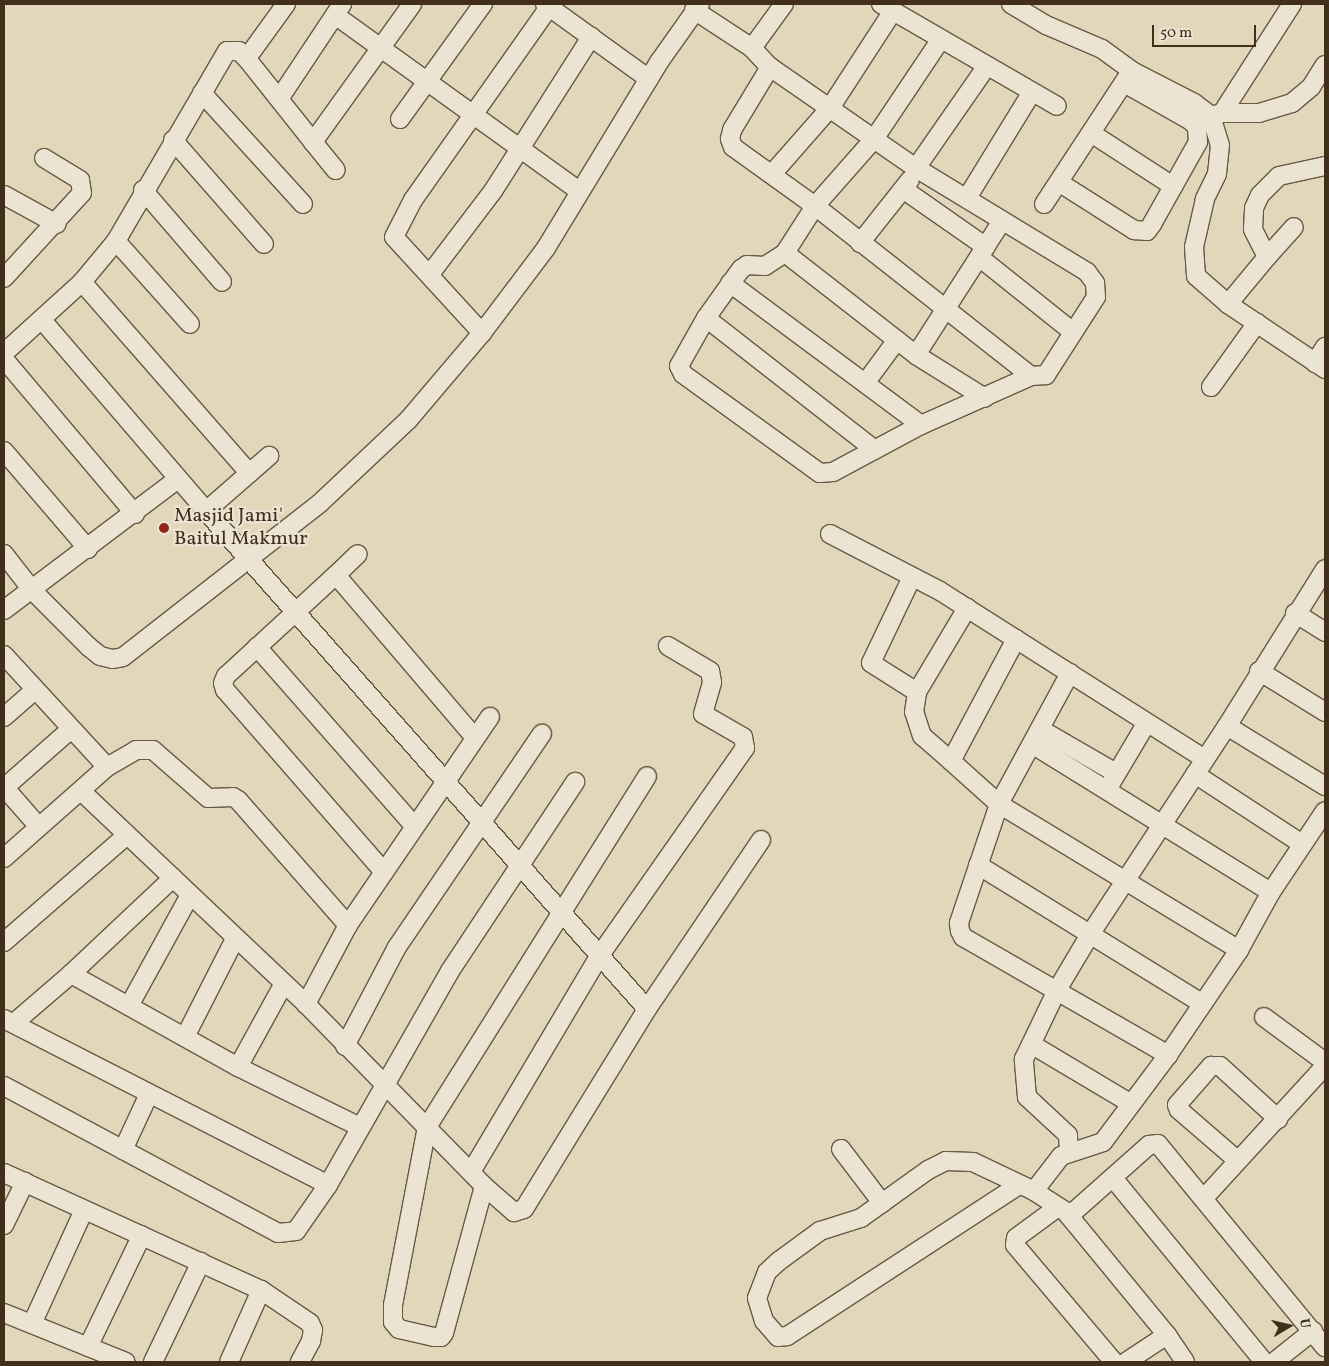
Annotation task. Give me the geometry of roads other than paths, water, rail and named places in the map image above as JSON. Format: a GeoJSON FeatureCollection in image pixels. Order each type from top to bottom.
{"type":"FeatureCollection","features":[{"type":"Feature","properties":{"kind":"street"},"geometry":{"type":"LineString","coordinates":[[252,51],[286,4]]}},
{"type":"Feature","properties":{"kind":"street"},"geometry":{"type":"LineString","coordinates":[[314,142],[379,46],[412,4]]}},
{"type":"Feature","properties":{"kind":"street"},"geometry":{"type":"LineString","coordinates":[[400,119],[483,4]]}},
{"type":"Feature","properties":{"kind":"street"},"geometry":{"type":"LineString","coordinates":[[752,48],[784,4]]}},
{"type":"Feature","properties":{"kind":"street"},"geometry":{"type":"LineString","coordinates":[[1011,4],[1046,25],[1102,50],[1128,77],[1191,121],[1197,128],[1198,142],[1152,224],[1141,233],[1060,183]]}},
{"type":"Feature","properties":{"kind":"street"},"geometry":{"type":"LineString","coordinates":[[1292,4],[1217,115],[1220,146],[1217,174],[1205,199],[1194,262],[1196,276],[1228,304],[1320,366],[1325,347]]}},
{"type":"Feature","properties":{"kind":"street"},"geometry":{"type":"LineString","coordinates":[[482,333],[430,274],[394,237],[413,200],[474,114],[547,5],[649,79]]}},
{"type":"Feature","properties":{"kind":"street"},"geometry":{"type":"LineString","coordinates":[[4,554],[32,590],[89,647],[100,656],[113,659],[123,657],[320,503],[409,420],[482,333],[546,248],[649,79],[697,7],[752,48],[770,67],[830,108],[874,139],[917,169],[1087,272],[1095,283],[1096,296],[1046,375],[1031,376],[921,425],[833,472],[820,473],[683,374],[679,366],[706,318],[730,283],[747,265],[765,266],[785,253],[815,206],[874,139],[941,39]]}},
{"type":"Feature","properties":{"kind":"street"},"geometry":{"type":"LineString","coordinates":[[772,174],[830,108],[887,8],[1057,106]]}},
{"type":"Feature","properties":{"kind":"street"},"geometry":{"type":"LineString","coordinates":[[279,99],[339,9],[379,46],[579,191]]}},
{"type":"Feature","properties":{"kind":"street"},"geometry":{"type":"LineString","coordinates":[[430,274],[493,191],[591,37]]}},
{"type":"Feature","properties":{"kind":"street"},"geometry":{"type":"LineString","coordinates":[[4,352],[42,320],[82,282],[116,241],[143,190],[227,51],[233,50],[248,59],[336,170]]}},
{"type":"Feature","properties":{"kind":"street"},"geometry":{"type":"LineString","coordinates":[[1128,77],[1217,115],[1259,113],[1292,103],[1307,91],[1325,65]]}},
{"type":"Feature","properties":{"kind":"street"},"geometry":{"type":"LineString","coordinates":[[860,242],[903,189],[987,66]]}},
{"type":"Feature","properties":{"kind":"street"},"geometry":{"type":"LineString","coordinates":[[770,67],[730,139],[733,147],[815,206],[947,307],[1031,376]]}},
{"type":"Feature","properties":{"kind":"street"},"geometry":{"type":"LineString","coordinates":[[1044,204],[1060,183],[1128,77]]}},
{"type":"Feature","properties":{"kind":"street"},"geometry":{"type":"LineString","coordinates":[[967,198],[1032,92]]}},
{"type":"Feature","properties":{"kind":"street"},"geometry":{"type":"LineString","coordinates":[[202,93],[302,204]]}},
{"type":"Feature","properties":{"kind":"street"},"geometry":{"type":"LineString","coordinates":[[1091,133],[1173,186]]}},
{"type":"Feature","properties":{"kind":"street"},"geometry":{"type":"LineString","coordinates":[[173,140],[264,244]]}},
{"type":"Feature","properties":{"kind":"street"},"geometry":{"type":"LineString","coordinates":[[8,267],[57,224],[82,193],[83,187],[80,180],[44,158]]}},
{"type":"Feature","properties":{"kind":"street"},"geometry":{"type":"LineString","coordinates":[[1267,257],[1253,229],[1254,208],[1260,195],[1279,176],[1325,166]]}},
{"type":"Feature","properties":{"kind":"street"},"geometry":{"type":"LineString","coordinates":[[903,189],[982,252],[1073,332]]}},
{"type":"Feature","properties":{"kind":"street"},"geometry":{"type":"LineString","coordinates":[[143,190],[222,282]]}},
{"type":"Feature","properties":{"kind":"street"},"geometry":{"type":"LineString","coordinates":[[4,195],[57,224]]}},
{"type":"Feature","properties":{"kind":"street"},"geometry":{"type":"LineString","coordinates":[[916,355],[1002,221]]}},
{"type":"Feature","properties":{"kind":"street"},"geometry":{"type":"LineString","coordinates":[[1228,304],[1294,227]]}},
{"type":"Feature","properties":{"kind":"street"},"geometry":{"type":"LineString","coordinates":[[116,241],[190,324]]}},
{"type":"Feature","properties":{"kind":"street"},"geometry":{"type":"LineString","coordinates":[[785,253],[916,355],[985,398]]}},
{"type":"Feature","properties":{"kind":"street"},"geometry":{"type":"LineString","coordinates":[[82,282],[249,473]]}},
{"type":"Feature","properties":{"kind":"street"},"geometry":{"type":"LineString","coordinates":[[730,283],[866,382],[921,425]]}},
{"type":"Feature","properties":{"kind":"street"},"geometry":{"type":"LineString","coordinates":[[706,318],[875,450]]}},
{"type":"Feature","properties":{"kind":"street"},"geometry":{"type":"LineString","coordinates":[[42,320],[206,511],[296,610],[447,781],[560,913],[600,954],[647,1009]]}},
{"type":"Feature","properties":{"kind":"street"},"geometry":{"type":"LineString","coordinates":[[1211,387],[1257,323]]}},
{"type":"Feature","properties":{"kind":"street"},"geometry":{"type":"LineString","coordinates":[[866,382],[897,340]]}},
{"type":"Feature","properties":{"kind":"street"},"geometry":{"type":"LineString","coordinates":[[4,359],[135,514]]}},
{"type":"Feature","properties":{"kind":"street"},"geometry":{"type":"LineString","coordinates":[[4,451],[88,549]]}},
{"type":"Feature","properties":{"kind":"street"},"geometry":{"type":"LineString","coordinates":[[206,511],[269,456]]}},
{"type":"Feature","properties":{"kind":"street"},"geometry":{"type":"LineString","coordinates":[[4,610],[135,514],[178,479]]}},
{"type":"Feature","properties":{"kind":"street"},"geometry":{"type":"LineString","coordinates":[[830,534],[968,608],[1070,673],[1146,724],[1302,844]]}},
{"type":"Feature","properties":{"kind":"street"},"geometry":{"type":"LineString","coordinates":[[358,554],[226,676],[222,683],[225,690],[384,872]]}},
{"type":"Feature","properties":{"kind":"street"},"geometry":{"type":"LineString","coordinates":[[1069,1151],[1068,1135],[1027,1097],[1024,1059],[1057,990],[1089,936],[1126,883],[1227,726],[1295,613],[1325,569]]}},
{"type":"Feature","properties":{"kind":"street"},"geometry":{"type":"LineString","coordinates":[[336,575],[475,738]]}},
{"type":"Feature","properties":{"kind":"street"},"geometry":{"type":"LineString","coordinates":[[912,578],[871,663],[917,692]]}},
{"type":"Feature","properties":{"kind":"street"},"geometry":{"type":"LineString","coordinates":[[968,608],[917,692],[914,712],[922,736],[999,804],[1239,950]]}},
{"type":"Feature","properties":{"kind":"street"},"geometry":{"type":"LineString","coordinates":[[1295,613],[1325,632]]}},
{"type":"Feature","properties":{"kind":"street"},"geometry":{"type":"LineString","coordinates":[[950,761],[1016,639]]}},
{"type":"Feature","properties":{"kind":"street"},"geometry":{"type":"LineString","coordinates":[[471,1172],[600,954],[746,748],[743,737],[703,714],[712,682],[710,671],[668,646]]}},
{"type":"Feature","properties":{"kind":"street"},"geometry":{"type":"LineString","coordinates":[[257,647],[414,826]]}},
{"type":"Feature","properties":{"kind":"street"},"geometry":{"type":"LineString","coordinates":[[4,654],[107,767]]}},
{"type":"Feature","properties":{"kind":"street"},"geometry":{"type":"LineString","coordinates":[[1259,671],[1325,712]]}},
{"type":"Feature","properties":{"kind":"street"},"geometry":{"type":"LineString","coordinates":[[1070,673],[999,804],[959,923],[963,938],[1168,1055]]}},
{"type":"Feature","properties":{"kind":"street"},"geometry":{"type":"LineString","coordinates":[[4,717],[35,690]]}},
{"type":"Feature","properties":{"kind":"street"},"geometry":{"type":"LineString","coordinates":[[306,1004],[348,925],[490,717]]}},
{"type":"Feature","properties":{"kind":"street"},"geometry":{"type":"LineString","coordinates":[[1107,791],[1146,724]]}},
{"type":"Feature","properties":{"kind":"street"},"geometry":{"type":"LineString","coordinates":[[1227,726],[1325,786]]}},
{"type":"Feature","properties":{"kind":"street"},"geometry":{"type":"LineString","coordinates":[[39,827],[4,787],[71,729]]}},
{"type":"Feature","properties":{"kind":"street"},"geometry":{"type":"LineString","coordinates":[[345,1046],[397,947],[484,824],[542,734]]}},
{"type":"Feature","properties":{"kind":"street"},"geometry":{"type":"LineString","coordinates":[[1036,736],[1116,773]]}},
{"type":"Feature","properties":{"kind":"street"},"geometry":{"type":"LineString","coordinates":[[1036,736],[1107,791],[1271,892]]}},
{"type":"Feature","properties":{"kind":"street"},"geometry":{"type":"LineString","coordinates":[[4,858],[107,767],[136,750],[152,750],[208,798],[233,797],[348,925]]}},
{"type":"Feature","properties":{"kind":"street"},"geometry":{"type":"LineString","coordinates":[[484,1186],[444,1333],[441,1337],[434,1337],[399,1329],[393,1322],[393,1305],[427,1127],[647,776]]}},
{"type":"Feature","properties":{"kind":"street"},"geometry":{"type":"LineString","coordinates":[[4,1086],[278,1233],[287,1234],[303,1224],[328,1185],[358,1126],[386,1084],[450,971],[521,867],[575,782]]}},
{"type":"Feature","properties":{"kind":"street"},"geometry":{"type":"LineString","coordinates":[[81,791],[283,985],[306,1004],[484,1186],[514,1212],[524,1209],[647,1009],[761,840]]}},
{"type":"Feature","properties":{"kind":"street"},"geometry":{"type":"LineString","coordinates":[[1185,1362],[1168,1335],[1064,1212],[1034,1184],[973,1162],[952,1160],[928,1170],[861,1218],[820,1231],[767,1272],[757,1298],[757,1307],[778,1337],[787,1336],[1034,1184],[1061,1156],[1069,1151],[1093,1147],[1103,1142],[1168,1055],[1203,1004],[1239,950],[1271,892],[1325,811]]}},
{"type":"Feature","properties":{"kind":"street"},"geometry":{"type":"LineString","coordinates":[[4,942],[127,835]]}},
{"type":"Feature","properties":{"kind":"street"},"geometry":{"type":"LineString","coordinates":[[978,865],[1089,936],[1203,1004]]}},
{"type":"Feature","properties":{"kind":"street"},"geometry":{"type":"LineString","coordinates":[[173,878],[71,974],[9,1021],[328,1185]]}},
{"type":"Feature","properties":{"kind":"street"},"geometry":{"type":"LineString","coordinates":[[128,1006],[190,895]]}},
{"type":"Feature","properties":{"kind":"street"},"geometry":{"type":"LineString","coordinates":[[185,1037],[235,939]]}},
{"type":"Feature","properties":{"kind":"street"},"geometry":{"type":"LineString","coordinates":[[71,974],[238,1067],[358,1126]]}},
{"type":"Feature","properties":{"kind":"street"},"geometry":{"type":"LineString","coordinates":[[238,1067],[283,985]]}},
{"type":"Feature","properties":{"kind":"street"},"geometry":{"type":"LineString","coordinates":[[1264,1017],[1325,1062]]}},
{"type":"Feature","properties":{"kind":"street"},"geometry":{"type":"LineString","coordinates":[[1031,1044],[1130,1104]]}},
{"type":"Feature","properties":{"kind":"street"},"geometry":{"type":"LineString","coordinates":[[1237,1160],[1179,1110],[1178,1105],[1210,1066],[1220,1066],[1278,1118]]}},
{"type":"Feature","properties":{"kind":"street"},"geometry":{"type":"LineString","coordinates":[[1204,1198],[1325,1066]]}},
{"type":"Feature","properties":{"kind":"street"},"geometry":{"type":"LineString","coordinates":[[123,1150],[149,1094]]}},
{"type":"Feature","properties":{"kind":"street"},"geometry":{"type":"LineString","coordinates":[[1114,1362],[1015,1245],[1016,1238],[1064,1212],[1113,1178],[1148,1145],[1158,1144],[1325,1347]]}},
{"type":"Feature","properties":{"kind":"street"},"geometry":{"type":"LineString","coordinates":[[841,1149],[882,1203]]}},
{"type":"Feature","properties":{"kind":"street"},"geometry":{"type":"LineString","coordinates":[[4,1173],[261,1290],[310,1323],[313,1330],[311,1341],[300,1362]]}},
{"type":"Feature","properties":{"kind":"street"},"geometry":{"type":"LineString","coordinates":[[1113,1178],[1264,1362]]}},
{"type":"Feature","properties":{"kind":"street"},"geometry":{"type":"LineString","coordinates":[[4,1225],[25,1182]]}},
{"type":"Feature","properties":{"kind":"street"},"geometry":{"type":"LineString","coordinates":[[32,1324],[84,1210]]}},
{"type":"Feature","properties":{"kind":"street"},"geometry":{"type":"LineString","coordinates":[[88,1347],[142,1235]]}},
{"type":"Feature","properties":{"kind":"street"},"geometry":{"type":"LineString","coordinates":[[152,1362],[201,1262]]}},
{"type":"Feature","properties":{"kind":"street"},"geometry":{"type":"LineString","coordinates":[[228,1362],[261,1290]]}},
{"type":"Feature","properties":{"kind":"street"},"geometry":{"type":"LineString","coordinates":[[4,1312],[126,1362]]}},
{"type":"Feature","properties":{"kind":"street"},"geometry":{"type":"LineString","coordinates":[[1274,1362],[1312,1331]]}},
{"type":"Feature","properties":{"kind":"street"},"geometry":{"type":"LineString","coordinates":[[1126,1362],[1168,1335]]}},
{"type":"Feature","properties":{"kind":"place","name":"Masjid Jami' Baitul Makmur"},"geometry":{"type":"Point","coordinates":[164,528]}}]}
